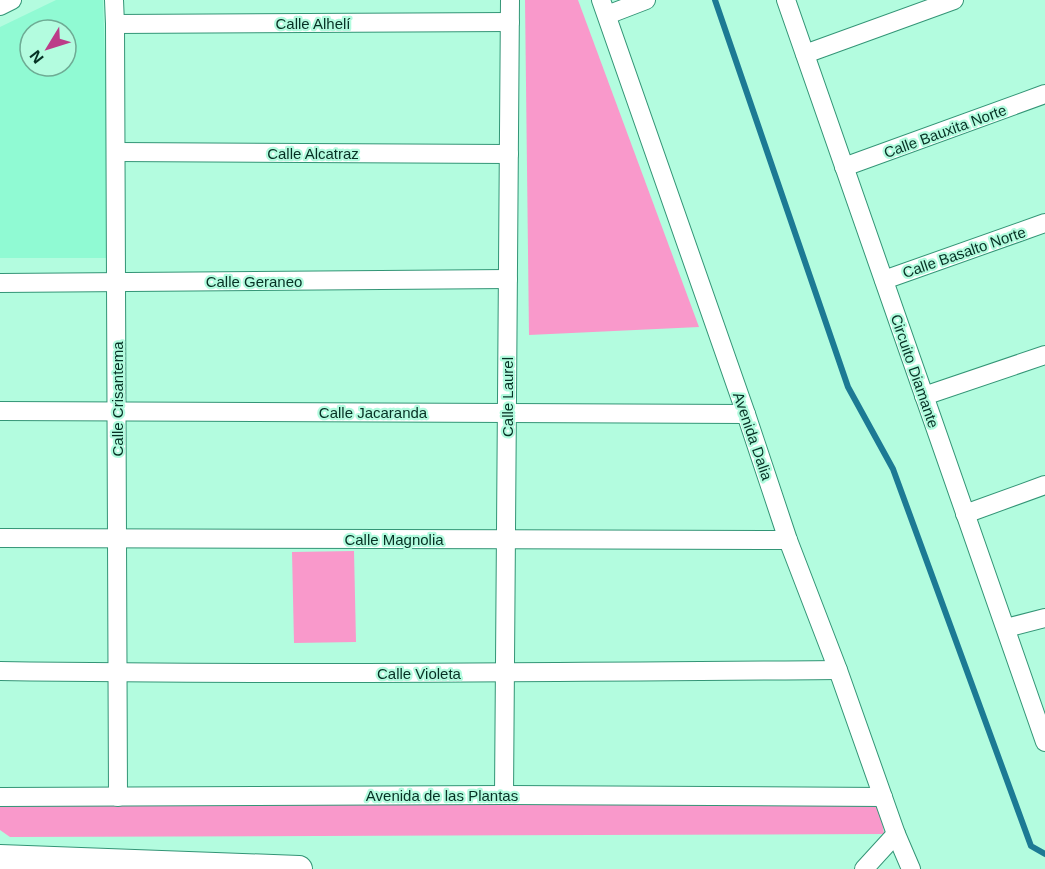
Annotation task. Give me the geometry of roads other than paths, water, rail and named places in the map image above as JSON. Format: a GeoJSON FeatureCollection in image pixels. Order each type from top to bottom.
{"type":"FeatureCollection","features":[{"type":"Feature","properties":{"kind":"main road"},"geometry":{"type":"LineString","coordinates":[[0,858],[129,866],[299,869]]}},
{"type":"Feature","properties":{"kind":"street"},"geometry":{"type":"LineString","coordinates":[[0,6],[12,0]]}},
{"type":"Feature","properties":{"kind":"street","name":"Calle Crisantema"},"geometry":{"type":"LineString","coordinates":[[114,0],[116,24],[118,797]]}},
{"type":"Feature","properties":{"kind":"street","name":"Calle Laurel"},"geometry":{"type":"LineString","coordinates":[[504,795],[510,0]]}},
{"type":"Feature","properties":{"kind":"street"},"geometry":{"type":"LineString","coordinates":[[604,7],[646,0]]}},
{"type":"Feature","properties":{"kind":"street","name":"Circuito Diamante"},"geometry":{"type":"LineString","coordinates":[[786,0],[1045,742]]}},
{"type":"Feature","properties":{"kind":"street"},"geometry":{"type":"LineString","coordinates":[[805,54],[954,0]]}},
{"type":"Feature","properties":{"kind":"street","name":"Avenida Dalia"},"geometry":{"type":"LineString","coordinates":[[604,7],[788,540],[911,869]]}},
{"type":"Feature","properties":{"kind":"street","name":"Calle Alhelí"},"geometry":{"type":"LineString","coordinates":[[116,24],[510,22]]}},
{"type":"Feature","properties":{"kind":"street","name":"Calle Bauxita Norte"},"geometry":{"type":"LineString","coordinates":[[844,167],[1045,94]]}},
{"type":"Feature","properties":{"kind":"street","name":"Calle Alcatraz"},"geometry":{"type":"LineString","coordinates":[[116,152],[509,154]]}},
{"type":"Feature","properties":{"kind":"street","name":"Calle Basalto Norte"},"geometry":{"type":"LineString","coordinates":[[884,280],[1045,223]]}},
{"type":"Feature","properties":{"kind":"street","name":"Calle Geraneo"},"geometry":{"type":"LineString","coordinates":[[0,283],[508,279]]}},
{"type":"Feature","properties":{"kind":"street"},"geometry":{"type":"LineString","coordinates":[[924,396],[1045,355]]}},
{"type":"Feature","properties":{"kind":"street","name":"Calle Jacaranda"},"geometry":{"type":"LineString","coordinates":[[0,411],[746,414]]}},
{"type":"Feature","properties":{"kind":"street"},"geometry":{"type":"LineString","coordinates":[[965,514],[1045,484]]}},
{"type":"Feature","properties":{"kind":"street","name":"Calle Magnolia"},"geometry":{"type":"LineString","coordinates":[[0,537],[788,540]]}},
{"type":"Feature","properties":{"kind":"street"},"geometry":{"type":"LineString","coordinates":[[1006,628],[1045,618]]}},
{"type":"Feature","properties":{"kind":"street","name":"Calle Violeta"},"geometry":{"type":"LineString","coordinates":[[0,671],[505,673],[838,670]]}},
{"type":"Feature","properties":{"kind":"street","name":"Avenida de las Plantas"},"geometry":{"type":"LineString","coordinates":[[0,797],[504,795],[883,797]]}},
{"type":"Feature","properties":{"kind":"street"},"geometry":{"type":"LineString","coordinates":[[864,869],[896,834]]}},
{"type":"Feature","properties":{"kind":"waterway"},"geometry":{"type":"LineString","coordinates":[[715,0],[848,387],[893,469],[1031,846],[1045,854]]}}]}
